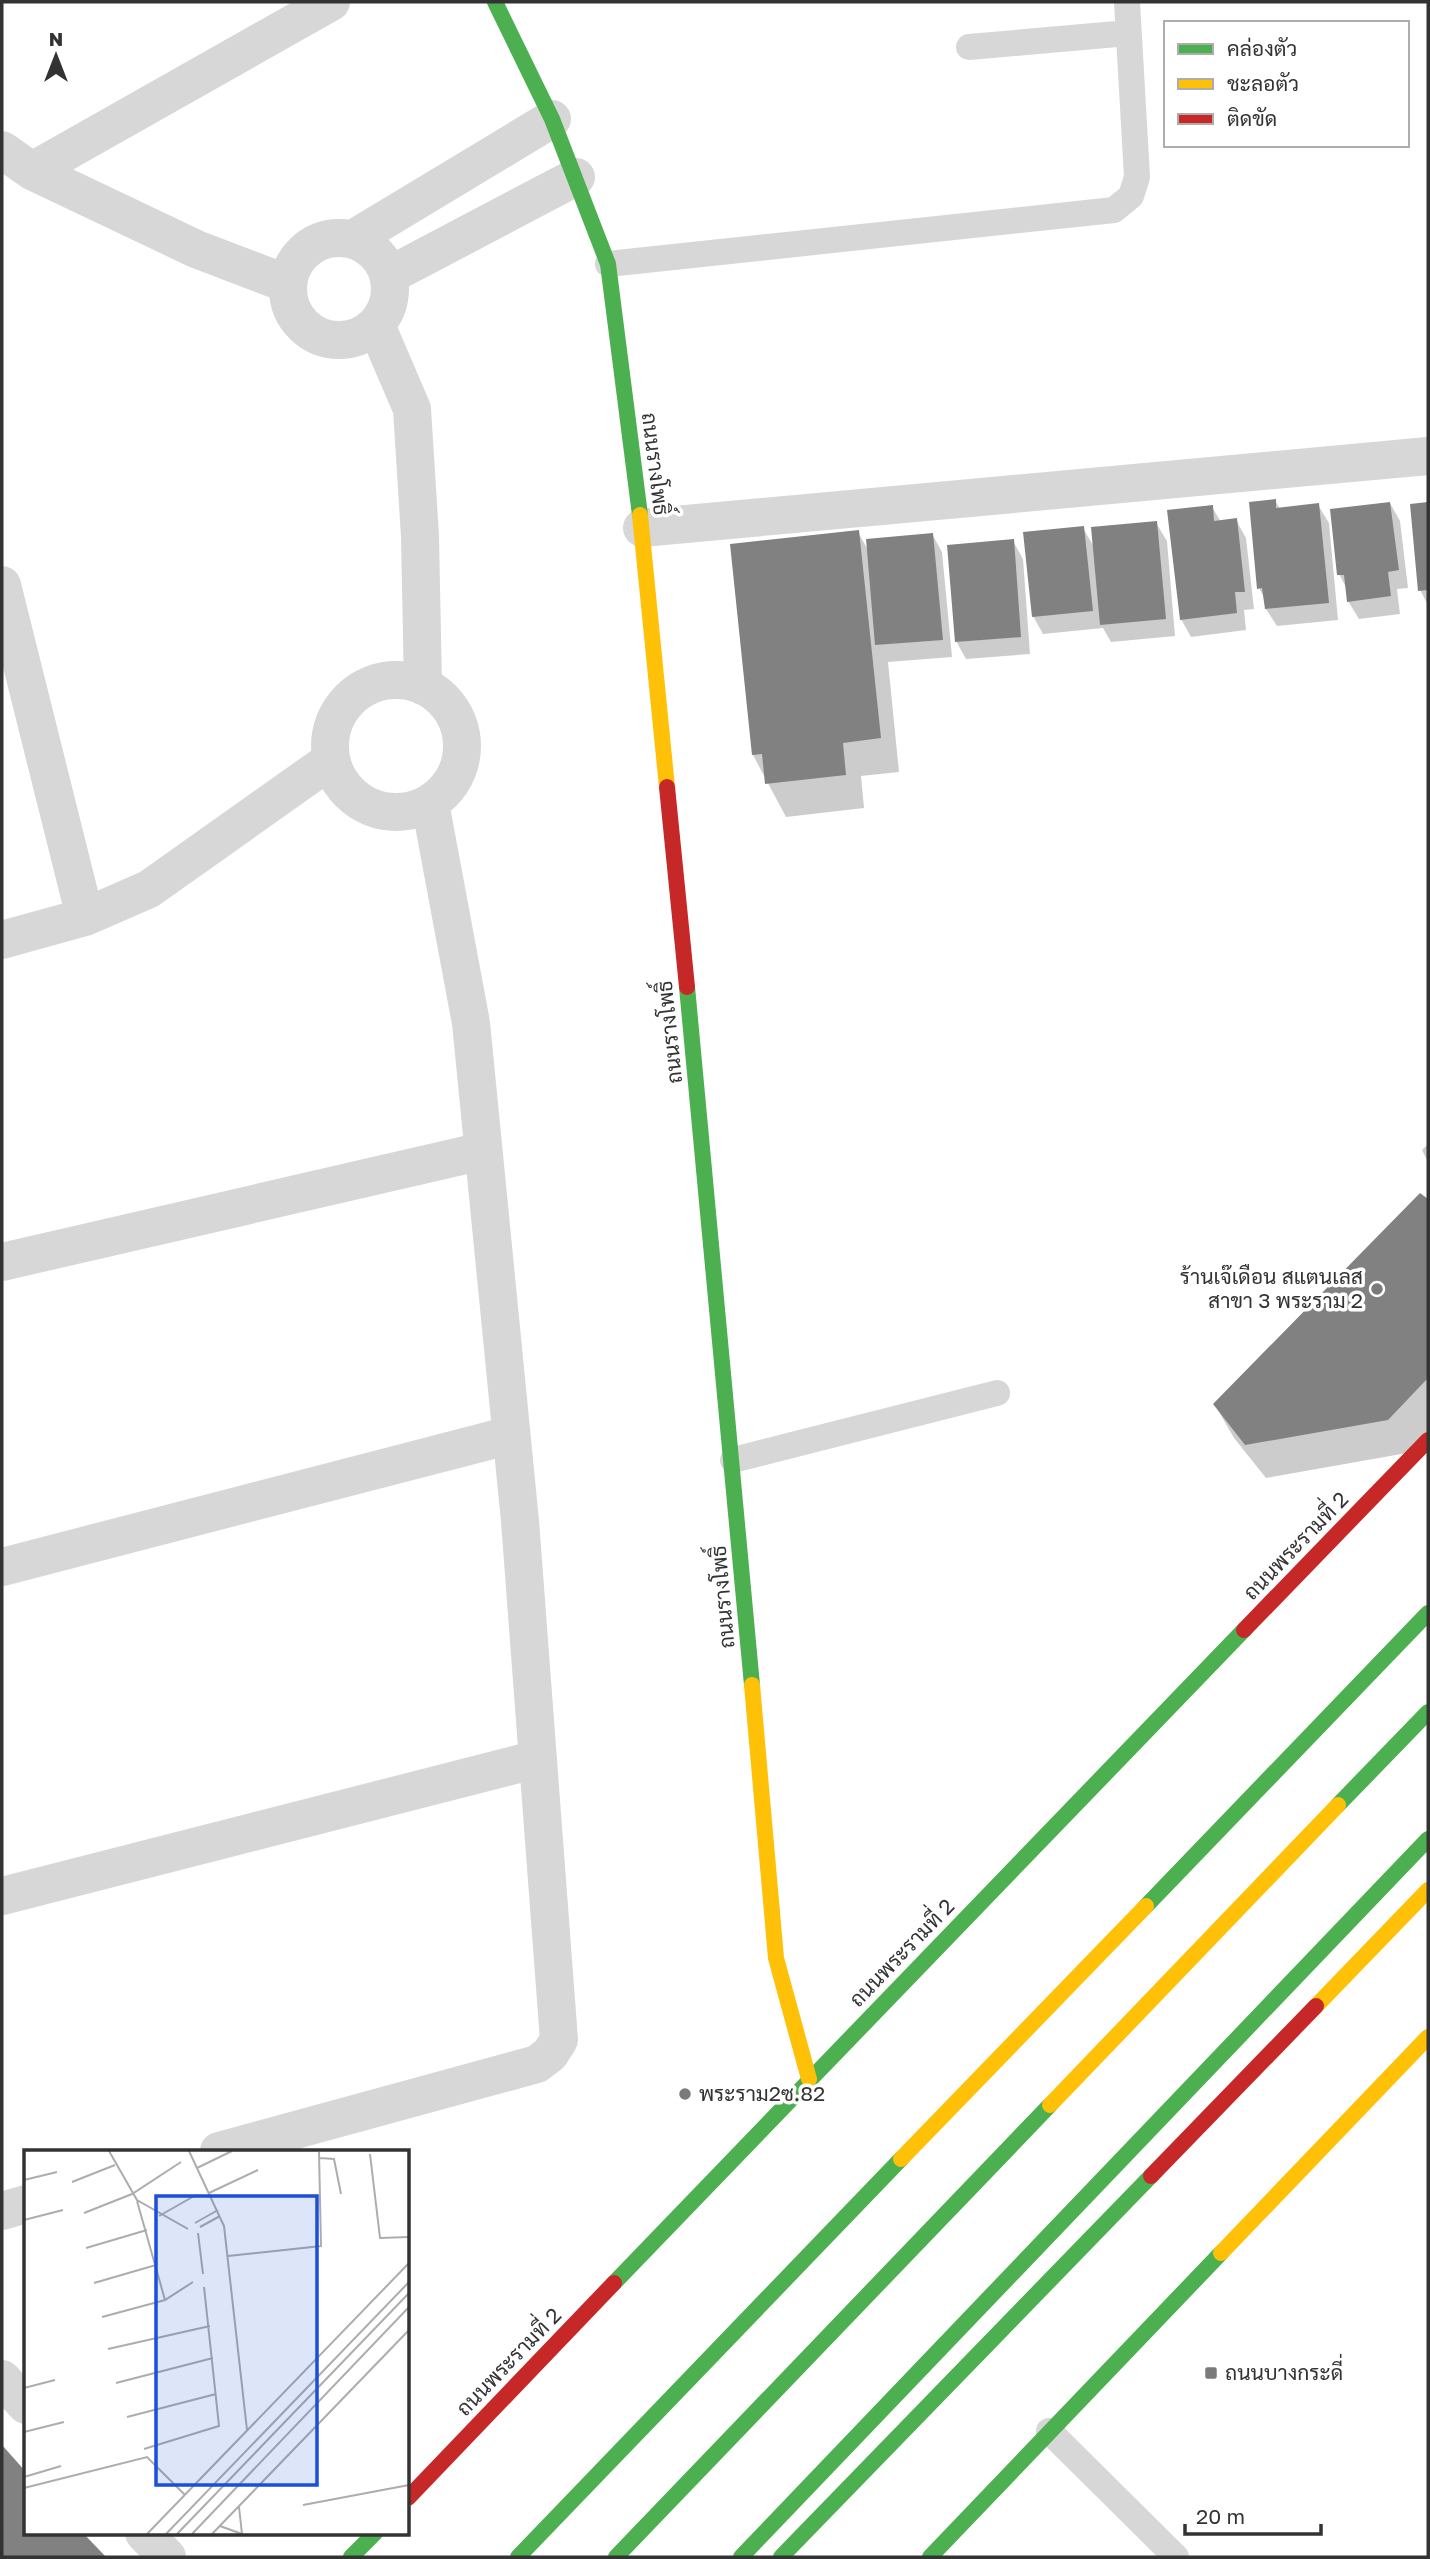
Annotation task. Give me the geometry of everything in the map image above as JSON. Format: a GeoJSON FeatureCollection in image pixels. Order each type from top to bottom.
{"type":"FeatureCollection","features":[{"type":"Feature","properties":{"kind":"main road","name":"ถนนรางโพธิ์"},"geometry":{"type":"LineString","coordinates":[[495,2],[552,120],[608,264],[642,528],[733,1460],[776,1958],[810,2079]]}},
{"type":"Feature","properties":{"kind":"main road","name":"ถนนพระรามที่ 2"},"geometry":{"type":"LineString","coordinates":[[410,2496],[1428,1440]]}},
{"type":"Feature","properties":{"kind":"main road"},"geometry":{"type":"LineString","coordinates":[[518,2557],[1428,1613]]}},
{"type":"Feature","properties":{"kind":"main road"},"geometry":{"type":"LineString","coordinates":[[616,2557],[1428,1713]]}},
{"type":"Feature","properties":{"kind":"main road"},"geometry":{"type":"LineString","coordinates":[[741,2557],[1428,1839]]}},
{"type":"Feature","properties":{"kind":"main road"},"geometry":{"type":"LineString","coordinates":[[781,2557],[1428,1891]]}},
{"type":"Feature","properties":{"kind":"main road"},"geometry":{"type":"LineString","coordinates":[[930,2557],[1428,2037]]}},
{"type":"Feature","properties":{"kind":"main road"},"geometry":{"type":"LineString","coordinates":[[351,2557],[374,2534]]}},
{"type":"Feature","properties":{"kind":"street"},"geometry":{"type":"LineString","coordinates":[[17,160],[331,2]]}},
{"type":"Feature","properties":{"kind":"street"},"geometry":{"type":"LineString","coordinates":[[353,239],[552,120]]}},
{"type":"Feature","properties":{"kind":"street"},"geometry":{"type":"LineString","coordinates":[[17,160],[196,249],[288,284]]}},
{"type":"Feature","properties":{"kind":"street"},"geometry":{"type":"LineString","coordinates":[[390,275],[576,177]]}},
{"type":"Feature","properties":{"kind":"street"},"geometry":{"type":"LineString","coordinates":[[334,237],[353,239],[369,247],[382,260],[390,275],[391,293],[386,311],[376,325],[362,336],[344,340],[326,339],[309,331],[297,319],[289,303],[288,284],[292,267],[303,253],[317,242],[334,237]]}},
{"type":"Feature","properties":{"kind":"street"},"geometry":{"type":"LineString","coordinates":[[376,325],[412,408],[420,536],[423,685]]}},
{"type":"Feature","properties":{"kind":"street"},"geometry":{"type":"LineString","coordinates":[[642,528],[1428,456]]}},
{"type":"Feature","properties":{"kind":"street"},"geometry":{"type":"LineString","coordinates":[[4,599],[85,917]]}},
{"type":"Feature","properties":{"kind":"street"},"geometry":{"type":"LineString","coordinates":[[403,680],[423,685],[441,696],[462,732],[462,752],[457,772],[446,790],[430,803],[411,810],[390,811],[370,807],[352,795],[339,779],[331,760],[330,739],[336,720],[347,702],[362,688],[382,681],[403,680]]}},
{"type":"Feature","properties":{"kind":"street"},"geometry":{"type":"LineString","coordinates":[[2,940],[85,917],[149,889],[331,760]]}},
{"type":"Feature","properties":{"kind":"street"},"geometry":{"type":"LineString","coordinates":[[223,2150],[537,2064],[550,2054],[559,2040],[511,1435],[471,1023],[430,803]]}},
{"type":"Feature","properties":{"kind":"street"},"geometry":{"type":"LineString","coordinates":[[2,1262],[483,1151]]}},
{"type":"Feature","properties":{"kind":"street"},"geometry":{"type":"LineString","coordinates":[[2,1567],[511,1435]]}},
{"type":"Feature","properties":{"kind":"street"},"geometry":{"type":"LineString","coordinates":[[2,1896],[538,1759]]}},
{"type":"Feature","properties":{"kind":"street"},"geometry":{"type":"LineString","coordinates":[[2,2211],[24,2205]]}},
{"type":"Feature","properties":{"kind":"street"},"geometry":{"type":"LineString","coordinates":[[2,2379],[24,2403]]}},
{"type":"Feature","properties":{"kind":"street"},"geometry":{"type":"LineString","coordinates":[[145,2534],[167,2557]]}},
{"type":"Feature","properties":{"kind":"lane"},"geometry":{"type":"LineString","coordinates":[[608,264],[1114,209],[1131,196],[1137,177],[1126,2]]}},
{"type":"Feature","properties":{"kind":"lane"},"geometry":{"type":"LineString","coordinates":[[969,47],[1128,33]]}},
{"type":"Feature","properties":{"kind":"lane"},"geometry":{"type":"LineString","coordinates":[[733,1460],[998,1393]]}},
{"type":"Feature","properties":{"kind":"lane"},"geometry":{"type":"LineString","coordinates":[[1049,2431],[1175,2557]]}},
{"type":"Feature","properties":{"kind":"building"},"geometry":{"type":"Polygon","coordinates":[[[1276,499],[1276,508],[1319,503],[1329,603],[1265,609],[1262,588],[1257,589],[1249,502],[1276,499]]]}},
{"type":"Feature","properties":{"kind":"building"},"geometry":{"type":"Polygon","coordinates":[[[1390,502],[1399,570],[1388,572],[1391,596],[1347,602],[1344,575],[1337,575],[1330,509],[1390,502]]]}},
{"type":"Feature","properties":{"kind":"building"},"geometry":{"type":"Polygon","coordinates":[[[1428,502],[1428,590],[1418,591],[1410,504],[1428,502]]]}},
{"type":"Feature","properties":{"kind":"building"},"geometry":{"type":"Polygon","coordinates":[[[1213,505],[1214,521],[1237,518],[1245,592],[1235,592],[1237,613],[1180,620],[1167,510],[1213,505]]]}},
{"type":"Feature","properties":{"kind":"building"},"geometry":{"type":"Polygon","coordinates":[[[1157,521],[1166,619],[1100,625],[1091,527],[1157,521]]]}},
{"type":"Feature","properties":{"kind":"building"},"geometry":{"type":"Polygon","coordinates":[[[1084,526],[1093,611],[1032,617],[1023,532],[1084,526]]]}},
{"type":"Feature","properties":{"kind":"building"},"geometry":{"type":"Polygon","coordinates":[[[859,530],[881,738],[843,743],[846,775],[765,784],[762,754],[752,755],[730,544],[859,530]]]}},
{"type":"Feature","properties":{"kind":"building"},"geometry":{"type":"Polygon","coordinates":[[[933,533],[943,640],[875,645],[866,539],[933,533]]]}},
{"type":"Feature","properties":{"kind":"building"},"geometry":{"type":"Polygon","coordinates":[[[1014,539],[1021,637],[955,642],[947,545],[1014,539]]]}},
{"type":"Feature","properties":{"kind":"building","name":"ร้านเจ๊เดือน สแตนเลส สาขา 3 พระราม 2"},"geometry":{"type":"Polygon","coordinates":[[[1420,1193],[1428,1199],[1428,1378],[1388,1420],[1245,1445],[1213,1404],[1420,1193]]]}},
{"type":"Feature","properties":{"kind":"building"},"geometry":{"type":"Polygon","coordinates":[[[2,2445],[24,2470],[24,2534],[84,2534],[106,2557],[2,2557],[2,2445]]]}},
{"type":"Feature","properties":{"kind":"traffic: fast"},"geometry":{"type":"LineString","coordinates":[[495,2],[552,119],[608,264],[640,515]]}},
{"type":"Feature","properties":{"kind":"traffic: fast"},"geometry":{"type":"LineString","coordinates":[[687,987],[752,1685]]}},
{"type":"Feature","properties":{"kind":"traffic: fast"},"geometry":{"type":"LineString","coordinates":[[1146,1906],[1428,1613]]}},
{"type":"Feature","properties":{"kind":"traffic: fast"},"geometry":{"type":"LineString","coordinates":[[614,2283],[1244,1630]]}},
{"type":"Feature","properties":{"kind":"traffic: fast"},"geometry":{"type":"LineString","coordinates":[[1338,1805],[1428,1712]]}},
{"type":"Feature","properties":{"kind":"traffic: fast"},"geometry":{"type":"LineString","coordinates":[[741,2557],[1428,1839]]}},
{"type":"Feature","properties":{"kind":"traffic: fast"},"geometry":{"type":"LineString","coordinates":[[616,2557],[1050,2105]]}},
{"type":"Feature","properties":{"kind":"traffic: fast"},"geometry":{"type":"LineString","coordinates":[[518,2557],[901,2159]]}},
{"type":"Feature","properties":{"kind":"traffic: fast"},"geometry":{"type":"LineString","coordinates":[[781,2557],[1151,2176]]}},
{"type":"Feature","properties":{"kind":"traffic: fast"},"geometry":{"type":"LineString","coordinates":[[930,2557],[1221,2253]]}},
{"type":"Feature","properties":{"kind":"traffic: fast"},"geometry":{"type":"LineString","coordinates":[[351,2557],[374,2534]]}},
{"type":"Feature","properties":{"kind":"traffic: slow"},"geometry":{"type":"LineString","coordinates":[[640,515],[667,787]]}},
{"type":"Feature","properties":{"kind":"traffic: slow"},"geometry":{"type":"LineString","coordinates":[[752,1685],[776,1958],[809,2079]]}},
{"type":"Feature","properties":{"kind":"traffic: slow"},"geometry":{"type":"LineString","coordinates":[[1050,2105],[1338,1805]]}},
{"type":"Feature","properties":{"kind":"traffic: slow"},"geometry":{"type":"LineString","coordinates":[[1316,2006],[1428,1890]]}},
{"type":"Feature","properties":{"kind":"traffic: slow"},"geometry":{"type":"LineString","coordinates":[[901,2159],[1146,1906]]}},
{"type":"Feature","properties":{"kind":"traffic: slow"},"geometry":{"type":"LineString","coordinates":[[1221,2253],[1428,2037]]}},
{"type":"Feature","properties":{"kind":"traffic: jam"},"geometry":{"type":"LineString","coordinates":[[667,787],[687,987]]}},
{"type":"Feature","properties":{"kind":"traffic: jam"},"geometry":{"type":"LineString","coordinates":[[1244,1630],[1428,1440]]}},
{"type":"Feature","properties":{"kind":"traffic: jam"},"geometry":{"type":"LineString","coordinates":[[1151,2176],[1316,2006]]}},
{"type":"Feature","properties":{"kind":"traffic: jam"},"geometry":{"type":"LineString","coordinates":[[410,2496],[614,2283]]}},
{"type":"Feature","properties":{"kind":"place","name":"ร้านเจ๊เดือน สแตนเลส สาขา 3 พระราม 2"},"geometry":{"type":"Point","coordinates":[1377,1289]}},
{"type":"Feature","properties":{"kind":"place","name":"พระราม2ซ.82"},"geometry":{"type":"Point","coordinates":[685,2094]}},
{"type":"Feature","properties":{"kind":"place","name":"ถนนบางกระดี่"},"geometry":{"type":"Point","coordinates":[1211,2373]}}]}
